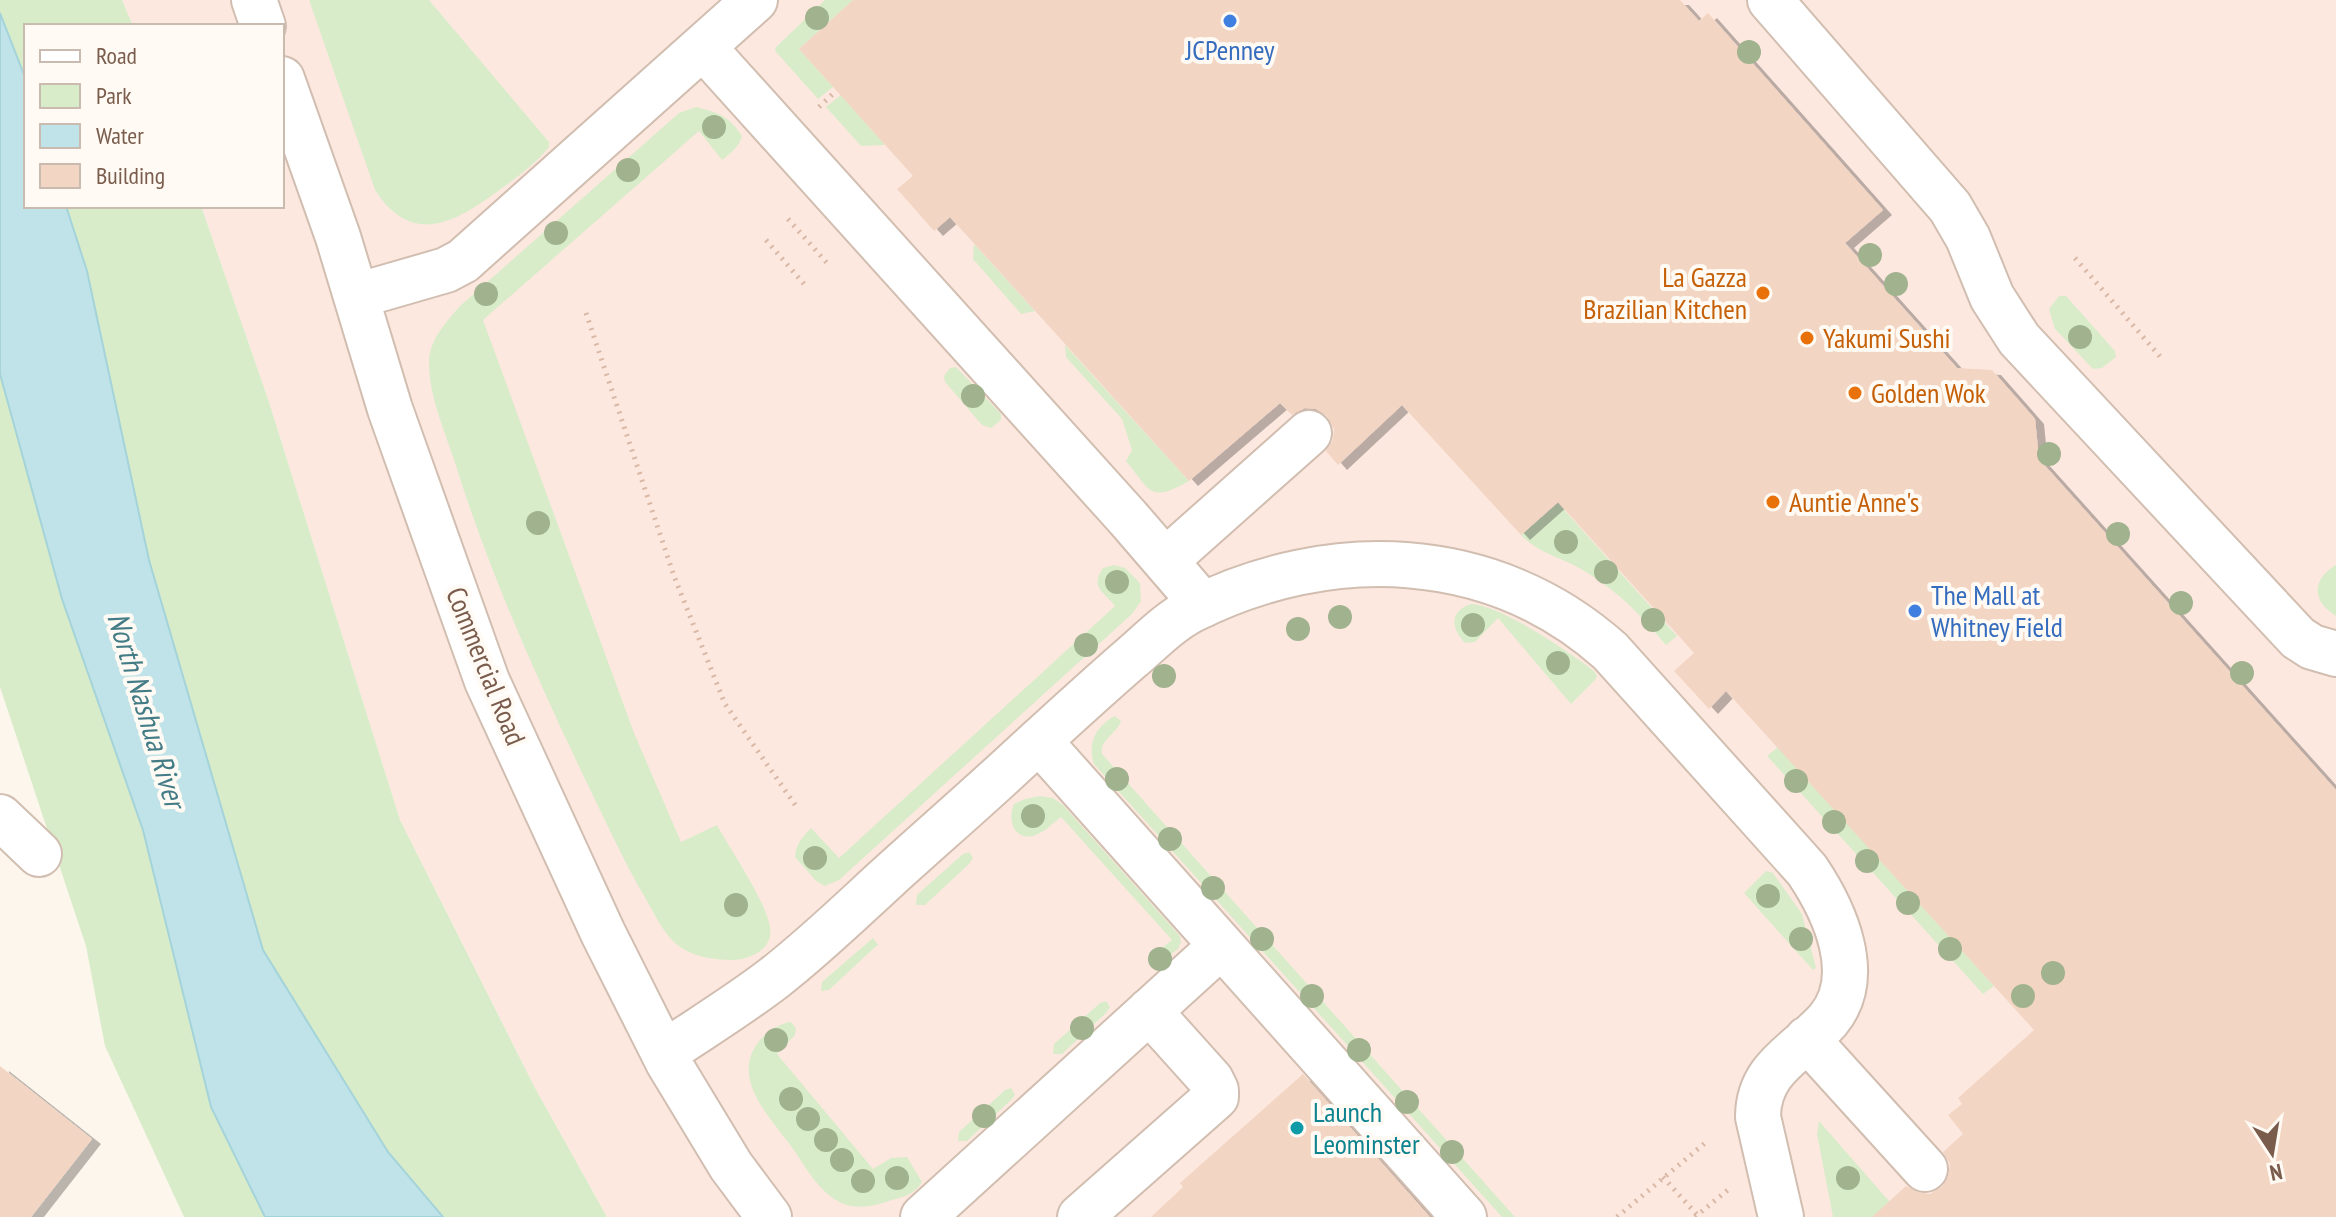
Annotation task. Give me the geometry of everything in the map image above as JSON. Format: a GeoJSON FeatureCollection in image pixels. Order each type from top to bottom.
{"type":"FeatureCollection","features":[{"type":"Feature","properties":{"kind":"street"},"geometry":{"type":"LineString","coordinates":[[254,0],[262,24]]}},
{"type":"Feature","properties":{"kind":"street"},"geometry":{"type":"LineString","coordinates":[[356,296],[446,270],[463,261],[755,0]]}},
{"type":"Feature","properties":{"kind":"street"},"geometry":{"type":"LineString","coordinates":[[1770,0],[1950,207],[1968,238],[1992,297],[2019,339],[2298,638],[2312,647],[2336,654]]}},
{"type":"Feature","properties":{"kind":"street"},"geometry":{"type":"LineString","coordinates":[[703,47],[1203,605]]}},
{"type":"Feature","properties":{"kind":"street","name":"Commercial Road"},"geometry":{"type":"LineString","coordinates":[[284,85],[338,237],[390,409],[487,681],[603,933],[664,1053],[731,1166],[769,1217]]}},
{"type":"Feature","properties":{"kind":"street"},"geometry":{"type":"LineString","coordinates":[[1165,561],[1309,433]]}},
{"type":"Feature","properties":{"kind":"street"},"geometry":{"type":"LineString","coordinates":[[664,1053],[764,985],[826,934],[1164,629],[1189,612],[1292,573],[1335,566],[1403,566],[1466,573],[1505,585],[1581,625],[1636,677],[1807,870],[1826,898],[1841,941],[1843,983],[1837,1006],[1829,1018],[1767,1079],[1758,1104],[1758,1117],[1781,1217]]}},
{"type":"Feature","properties":{"kind":"street"},"geometry":{"type":"LineString","coordinates":[[1039,741],[1464,1217]]}},
{"type":"Feature","properties":{"kind":"street"},"geometry":{"type":"LineString","coordinates":[[0,817],[39,854]]}},
{"type":"Feature","properties":{"kind":"street"},"geometry":{"type":"LineString","coordinates":[[923,1217],[1221,946]]}},
{"type":"Feature","properties":{"kind":"street"},"geometry":{"type":"LineString","coordinates":[[1080,1217],[1216,1097],[1211,1080],[1149,1011]]}},
{"type":"Feature","properties":{"kind":"street"},"geometry":{"type":"LineString","coordinates":[[1807,1039],[1925,1169]]}},
{"type":"Feature","properties":{"kind":"path"},"geometry":{"type":"LineString","coordinates":[[818,108],[836,91]]}},
{"type":"Feature","properties":{"kind":"path"},"geometry":{"type":"LineString","coordinates":[[788,219],[827,263]]}},
{"type":"Feature","properties":{"kind":"path"},"geometry":{"type":"LineString","coordinates":[[766,240],[804,284]]}},
{"type":"Feature","properties":{"kind":"path"},"geometry":{"type":"LineString","coordinates":[[2075,258],[2163,360]]}},
{"type":"Feature","properties":{"kind":"path"},"geometry":{"type":"LineString","coordinates":[[586,313],[674,576],[725,704],[798,809]]}},
{"type":"Feature","properties":{"kind":"path"},"geometry":{"type":"LineString","coordinates":[[1617,1217],[1705,1143]]}},
{"type":"Feature","properties":{"kind":"path"},"geometry":{"type":"LineString","coordinates":[[1663,1177],[1697,1216],[1739,1181]]}},
{"type":"Feature","properties":{"kind":"shaded area","name":"The Mall at Whitney Field"},"geometry":{"type":"Polygon","coordinates":[[[122,0],[2336,0],[2336,1217],[607,1217],[535,1088],[400,820],[268,399],[202,208],[284,208],[284,24],[132,24],[122,0]]]}},
{"type":"Feature","properties":{"kind":"green space"},"geometry":{"type":"Polygon","coordinates":[[[0,0],[122,0],[132,24],[24,24],[24,75],[0,13],[0,0]]]}},
{"type":"Feature","properties":{"kind":"green space"},"geometry":{"type":"Polygon","coordinates":[[[309,0],[429,0],[549,142],[549,147],[521,174],[469,211],[436,224],[420,224],[405,219],[390,208],[375,190],[309,0]]]}},
{"type":"Feature","properties":{"kind":"green space"},"geometry":{"type":"Polygon","coordinates":[[[825,0],[853,0],[799,49],[833,87],[818,99],[775,48],[825,0]]]}},
{"type":"Feature","properties":{"kind":"green space"},"geometry":{"type":"Polygon","coordinates":[[[841,95],[885,145],[861,146],[826,107],[841,95]]]}},
{"type":"Feature","properties":{"kind":"green space"},"geometry":{"type":"Polygon","coordinates":[[[696,107],[717,113],[733,124],[742,136],[734,150],[722,160],[699,131],[483,320],[634,733],[681,842],[717,825],[755,889],[767,916],[770,935],[764,948],[736,960],[699,956],[673,941],[627,865],[557,720],[502,593],[438,414],[429,363],[435,339],[460,306],[679,113],[696,107]]]}},
{"type":"Feature","properties":{"kind":"green space"},"geometry":{"type":"Polygon","coordinates":[[[67,208],[202,208],[268,399],[400,820],[535,1088],[607,1217],[443,1217],[388,1152],[263,950],[149,560],[87,271],[67,208]]]}},
{"type":"Feature","properties":{"kind":"green space"},"geometry":{"type":"Polygon","coordinates":[[[974,244],[1035,311],[1021,314],[973,259],[974,244]]]}},
{"type":"Feature","properties":{"kind":"green space"},"geometry":{"type":"Polygon","coordinates":[[[2059,296],[2066,296],[2115,351],[2116,357],[2102,368],[2093,369],[2055,329],[2049,309],[2059,296]]]}},
{"type":"Feature","properties":{"kind":"green space"},"geometry":{"type":"Polygon","coordinates":[[[1065,345],[1189,481],[1159,493],[1147,487],[1126,461],[1132,450],[1122,419],[1066,357],[1065,345]]]}},
{"type":"Feature","properties":{"kind":"green space"},"geometry":{"type":"Polygon","coordinates":[[[956,367],[1001,414],[1001,420],[991,428],[982,425],[945,382],[944,376],[950,368],[956,367]]]}},
{"type":"Feature","properties":{"kind":"green space"},"geometry":{"type":"Polygon","coordinates":[[[0,374],[62,599],[143,830],[211,1107],[265,1217],[184,1217],[105,1046],[86,946],[0,687],[0,374]]]}},
{"type":"Feature","properties":{"kind":"green space"},"geometry":{"type":"Polygon","coordinates":[[[1558,503],[1677,636],[1666,645],[1617,594],[1581,569],[1535,546],[1521,535],[1558,503]]]}},
{"type":"Feature","properties":{"kind":"green space"},"geometry":{"type":"Polygon","coordinates":[[[1114,565],[1125,568],[1140,583],[1141,601],[1132,614],[839,880],[825,886],[816,881],[795,857],[798,844],[808,831],[811,828],[839,858],[1115,606],[1098,585],[1103,568],[1114,565]]]}},
{"type":"Feature","properties":{"kind":"green space"},"geometry":{"type":"Polygon","coordinates":[[[2336,565],[2336,616],[2322,604],[2318,590],[2322,577],[2336,565]]]}},
{"type":"Feature","properties":{"kind":"green space"},"geometry":{"type":"Polygon","coordinates":[[[1471,604],[1499,612],[1534,631],[1594,671],[1597,676],[1595,680],[1571,704],[1498,618],[1475,642],[1465,643],[1454,621],[1459,611],[1471,604]]]}},
{"type":"Feature","properties":{"kind":"green space"},"geometry":{"type":"Polygon","coordinates":[[[1115,716],[1121,721],[1103,745],[1102,754],[1515,1217],[1502,1217],[1094,764],[1092,749],[1095,736],[1115,716]]]}},
{"type":"Feature","properties":{"kind":"green space"},"geometry":{"type":"Polygon","coordinates":[[[1778,747],[1994,986],[1983,994],[1767,756],[1778,747]]]}},
{"type":"Feature","properties":{"kind":"green space"},"geometry":{"type":"Polygon","coordinates":[[[1040,796],[1053,798],[1063,805],[1180,936],[1178,949],[1161,962],[1155,959],[1155,954],[1172,940],[1061,817],[1033,836],[1026,837],[1017,832],[1011,816],[1014,804],[1040,796]]]}},
{"type":"Feature","properties":{"kind":"green space"},"geometry":{"type":"Polygon","coordinates":[[[969,852],[973,858],[969,864],[925,905],[916,905],[917,895],[969,852]]]}},
{"type":"Feature","properties":{"kind":"green space"},"geometry":{"type":"Polygon","coordinates":[[[1766,871],[1773,873],[1802,914],[1816,968],[1813,970],[1744,893],[1766,871]]]}},
{"type":"Feature","properties":{"kind":"green space"},"geometry":{"type":"Polygon","coordinates":[[[873,938],[878,945],[829,990],[821,991],[822,982],[873,938]]]}},
{"type":"Feature","properties":{"kind":"green space"},"geometry":{"type":"Polygon","coordinates":[[[1106,1001],[1110,1007],[1106,1013],[1062,1054],[1053,1054],[1054,1044],[1106,1001]]]}},
{"type":"Feature","properties":{"kind":"green space"},"geometry":{"type":"Polygon","coordinates":[[[791,1022],[796,1028],[795,1035],[777,1054],[873,1169],[891,1158],[907,1157],[922,1182],[913,1192],[874,1205],[856,1207],[844,1204],[820,1187],[763,1109],[750,1082],[752,1054],[760,1040],[774,1028],[791,1022]]]}},
{"type":"Feature","properties":{"kind":"green space"},"geometry":{"type":"Polygon","coordinates":[[[1011,1088],[1015,1095],[1011,1100],[967,1141],[958,1141],[959,1132],[1011,1088]]]}},
{"type":"Feature","properties":{"kind":"green space"},"geometry":{"type":"Polygon","coordinates":[[[1819,1121],[1903,1217],[1833,1217],[1817,1134],[1819,1121]]]}},
{"type":"Feature","properties":{"kind":"water","name":"North Nashua River"},"geometry":{"type":"Polygon","coordinates":[[[0,13],[24,75],[24,208],[67,208],[87,271],[149,560],[263,950],[388,1152],[443,1217],[265,1217],[211,1107],[143,830],[62,599],[0,374],[0,13]]]}},
{"type":"Feature","properties":{"kind":"building","name":"The Mall at Whitney Field"},"geometry":{"type":"Polygon","coordinates":[[[853,0],[1680,0],[1699,21],[1708,13],[1883,210],[1845,243],[1957,368],[1992,370],[2035,419],[2039,459],[2336,790],[2336,1217],[1872,1217],[1906,1186],[1930,1194],[1942,1187],[1950,1164],[1943,1152],[1963,1134],[1948,1115],[1962,1104],[1958,1098],[2034,1030],[1726,691],[1709,709],[1674,671],[1694,653],[1558,502],[1521,535],[1402,405],[1338,465],[1326,451],[1333,440],[1334,429],[1327,416],[1316,409],[1305,408],[1292,415],[1280,403],[1189,481],[950,217],[934,231],[897,189],[913,176],[799,49],[853,0]]]}},
{"type":"Feature","properties":{"kind":"building"},"geometry":{"type":"Polygon","coordinates":[[[0,1066],[92,1139],[31,1217],[0,1217],[0,1066]]]}},
{"type":"Feature","properties":{"kind":"building","name":"Launch Leominster"},"geometry":{"type":"Polygon","coordinates":[[[1303,1074],[1430,1217],[1151,1217],[1183,1187],[1180,1183],[1303,1074]]]}},
{"type":"Feature","properties":{"kind":"place","name":"JCPenney"},"geometry":{"type":"Point","coordinates":[1230,21]}},
{"type":"Feature","properties":{"kind":"place","name":"La Gazza Brazilian Kitchen"},"geometry":{"type":"Point","coordinates":[1763,293]}},
{"type":"Feature","properties":{"kind":"place","name":"Yakumi Sushi"},"geometry":{"type":"Point","coordinates":[1807,338]}},
{"type":"Feature","properties":{"kind":"place","name":"Golden Wok"},"geometry":{"type":"Point","coordinates":[1855,393]}},
{"type":"Feature","properties":{"kind":"place","name":"Auntie Anne's"},"geometry":{"type":"Point","coordinates":[1773,502]}},
{"type":"Feature","properties":{"kind":"place","name":"The Mall at Whitney Field"},"geometry":{"type":"Point","coordinates":[1915,611]}},
{"type":"Feature","properties":{"kind":"place","name":"Launch Leominster"},"geometry":{"type":"Point","coordinates":[1297,1128]}}]}
